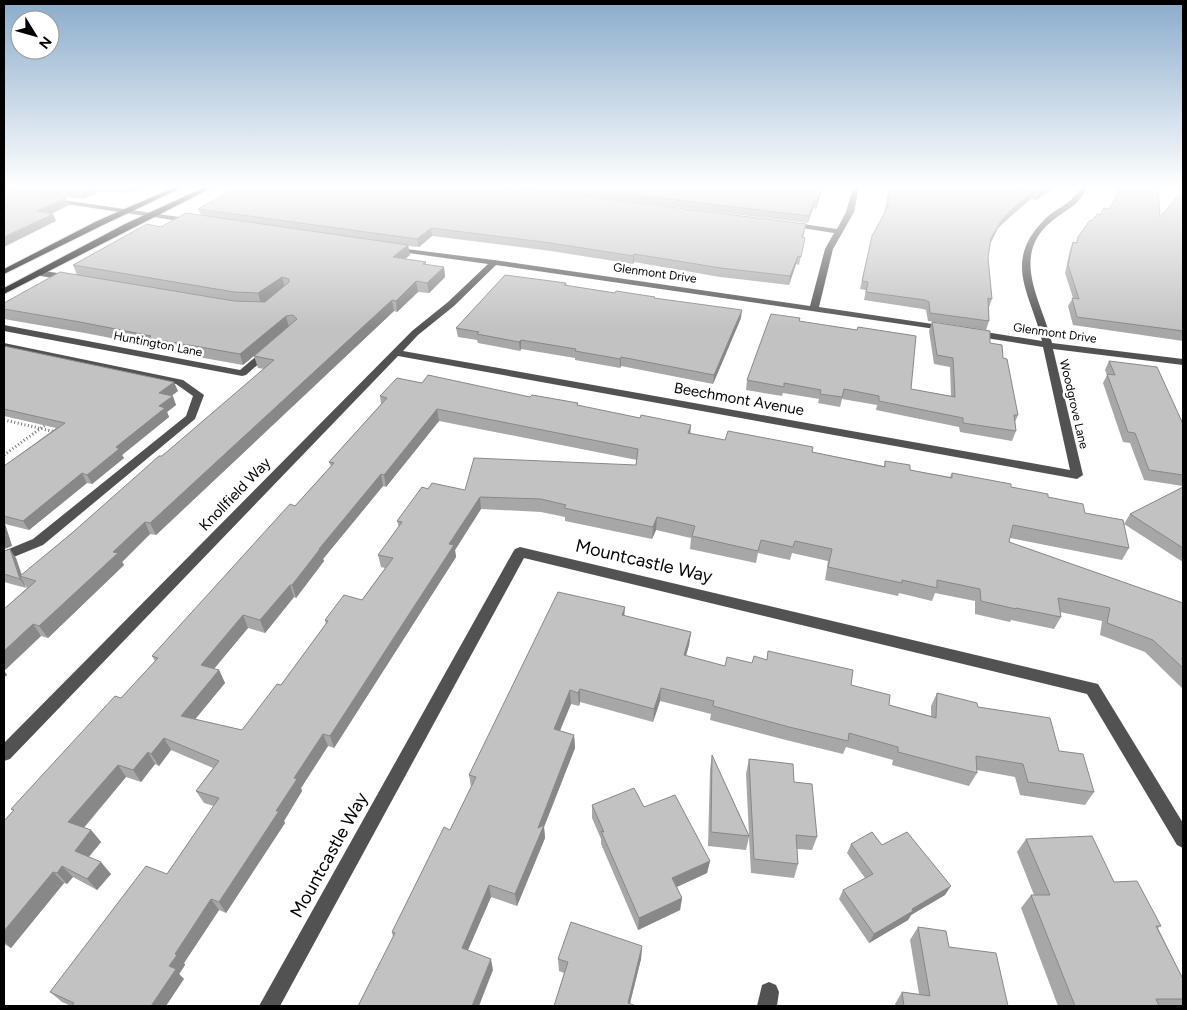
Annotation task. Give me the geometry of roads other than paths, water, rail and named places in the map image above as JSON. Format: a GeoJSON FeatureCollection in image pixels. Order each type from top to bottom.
{"type":"FeatureCollection","features":[{"type":"Feature","properties":{"kind":"main road"},"geometry":{"type":"LineString","coordinates":[[4,272],[80,234]]}},
{"type":"Feature","properties":{"kind":"main road"},"geometry":{"type":"LineString","coordinates":[[4,291],[113,234]]}},
{"type":"Feature","properties":{"kind":"street"},"geometry":{"type":"LineString","coordinates":[[814,308],[829,249],[836,234]]}},
{"type":"Feature","properties":{"kind":"street","name":"Woodgrove Lane"},"geometry":{"type":"LineString","coordinates":[[1036,234],[1026,255],[1026,277],[1044,330],[1076,475]]}},
{"type":"Feature","properties":{"kind":"street","name":"Glenmont Drive"},"geometry":{"type":"LineString","coordinates":[[385,248],[814,308],[957,331]]}},
{"type":"Feature","properties":{"kind":"street","name":"Knollfield Way"},"geometry":{"type":"LineString","coordinates":[[4,754],[415,334],[451,304],[494,262]]}},
{"type":"Feature","properties":{"kind":"street"},"geometry":{"type":"LineString","coordinates":[[38,273],[77,279]]}},
{"type":"Feature","properties":{"kind":"street","name":"Huntington Lane"},"geometry":{"type":"LineString","coordinates":[[4,328],[242,373],[278,342]]}},
{"type":"Feature","properties":{"kind":"street","name":"Glenmont Drive"},"geometry":{"type":"LineString","coordinates":[[966,332],[1047,345],[1183,362]]}},
{"type":"Feature","properties":{"kind":"street"},"geometry":{"type":"LineString","coordinates":[[4,346],[180,382],[199,395],[191,417],[38,542],[4,556]]}},
{"type":"Feature","properties":{"kind":"street","name":"Beechmont Avenue"},"geometry":{"type":"LineString","coordinates":[[397,353],[1076,475]]}},
{"type":"Feature","properties":{"kind":"street","name":"Mountcastle Way"},"geometry":{"type":"LineString","coordinates":[[269,1006],[520,552],[1092,689],[1183,839]]}}]}
